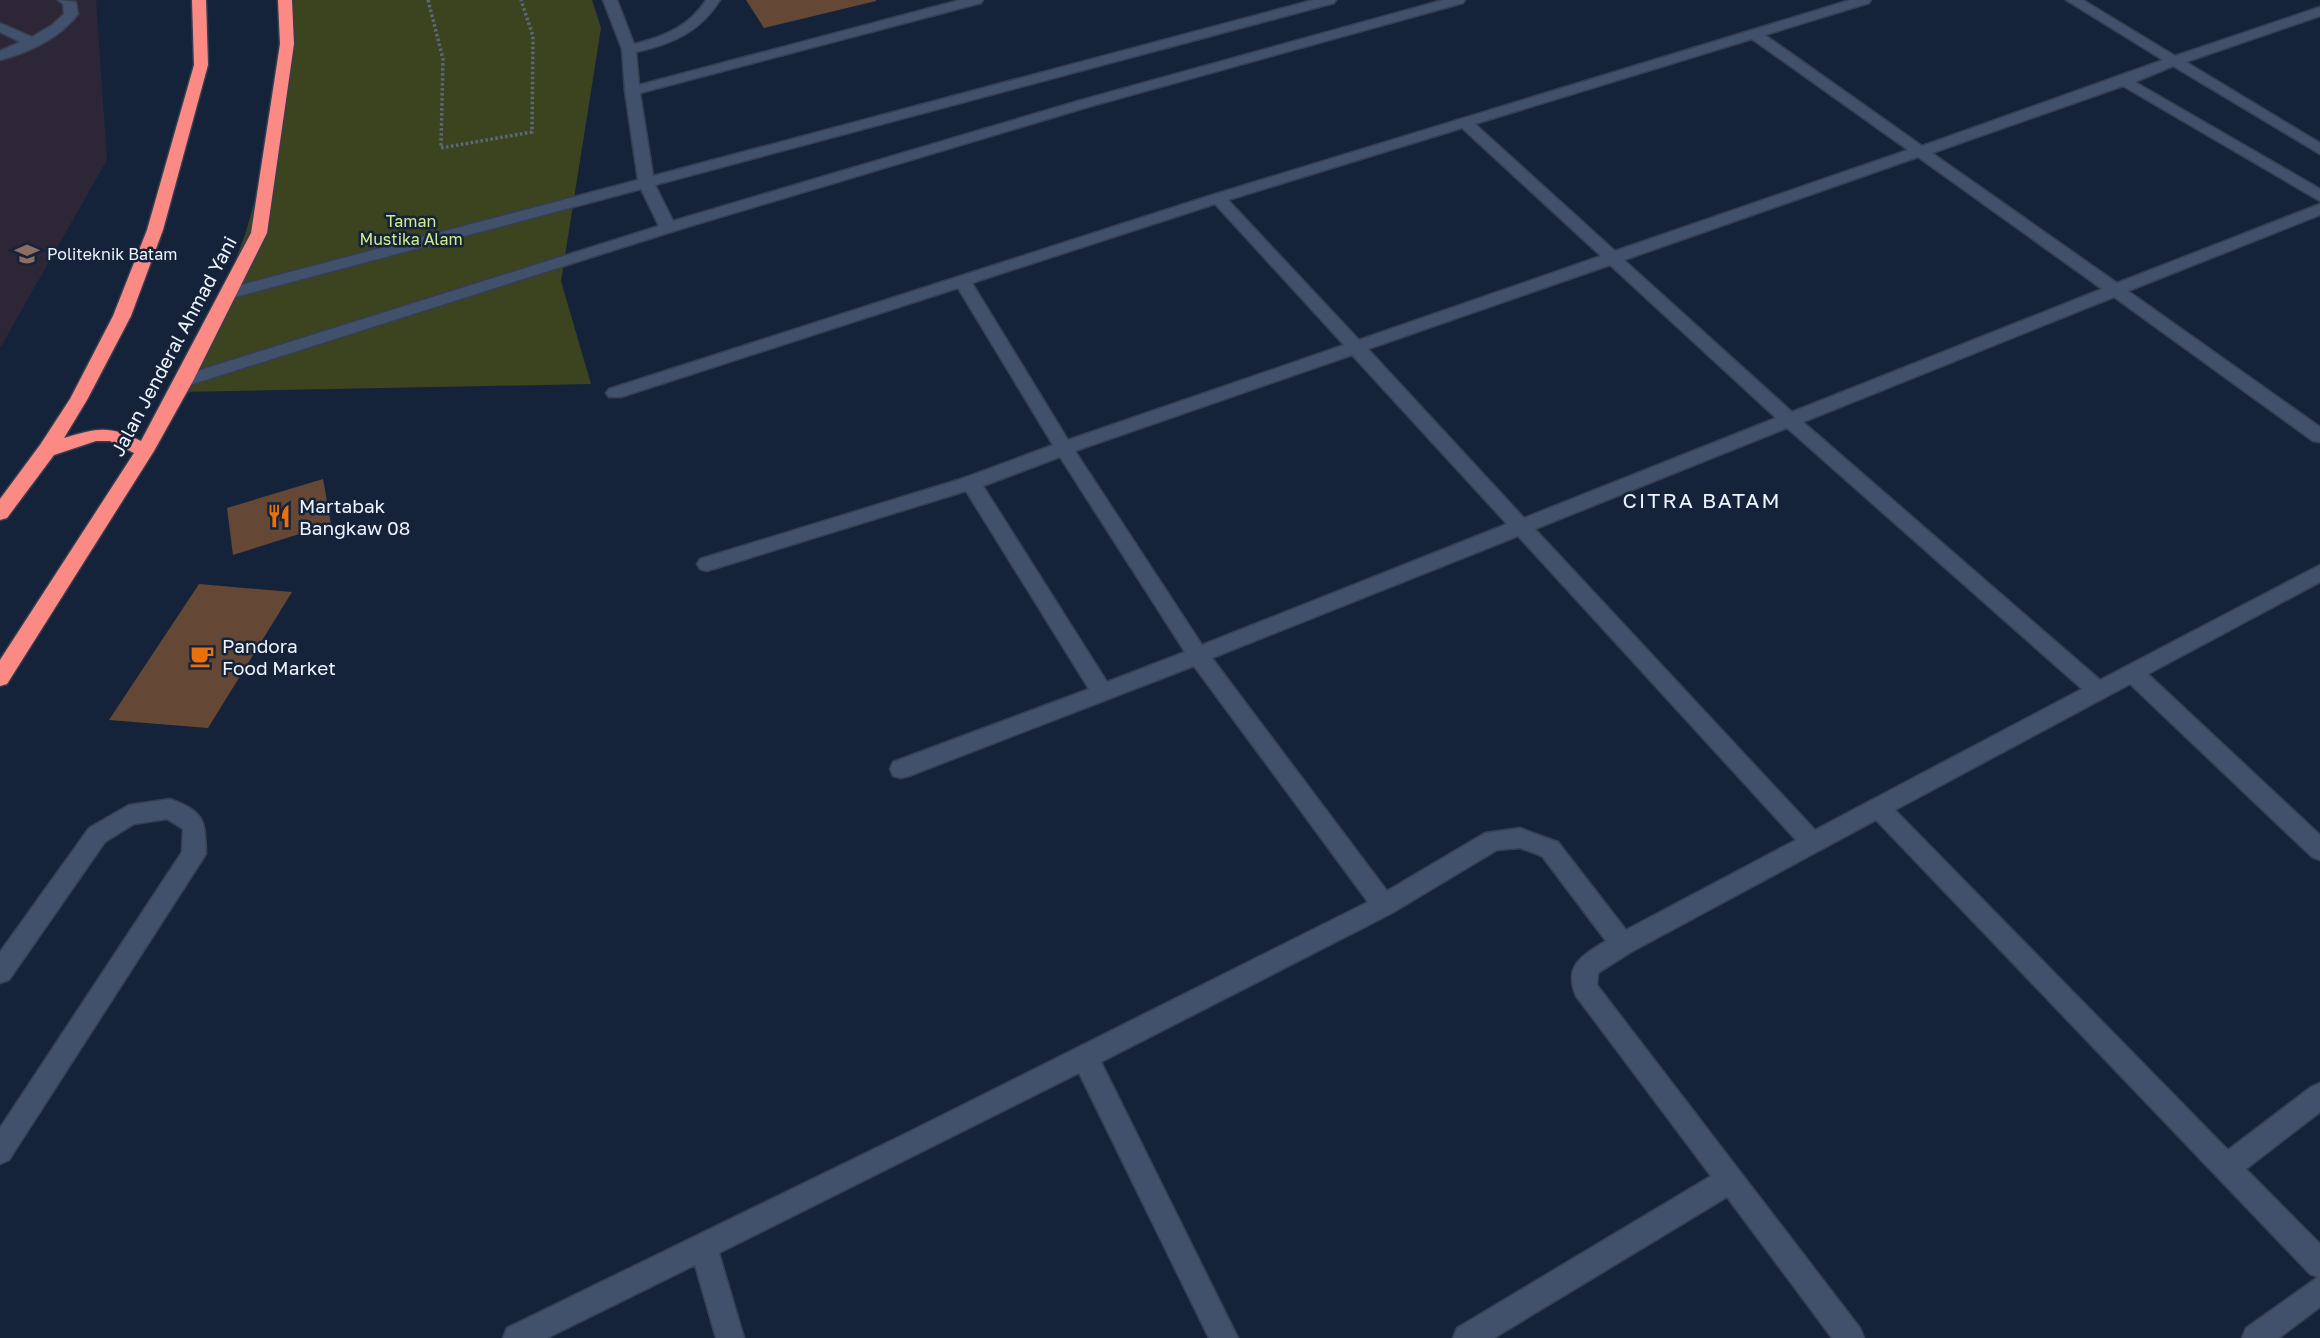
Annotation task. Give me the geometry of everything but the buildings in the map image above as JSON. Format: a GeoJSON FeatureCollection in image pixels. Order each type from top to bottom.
{"type":"FeatureCollection","features":[{"type":"Feature","properties":{"kind":"highway"},"geometry":{"type":"LineString","coordinates":[[0,513],[47,450],[78,400],[122,316],[155,230],[201,65],[199,0]]}},
{"type":"Feature","properties":{"kind":"highway","name":"Jalan Jenderal Ahmad Yani"},"geometry":{"type":"LineString","coordinates":[[0,678],[145,451],[184,381],[259,233],[287,44],[285,0]]}},
{"type":"Feature","properties":{"kind":"highway"},"geometry":{"type":"LineString","coordinates":[[47,450],[95,435],[113,435],[145,451]]}},
{"type":"Feature","properties":{"kind":"street"},"geometry":{"type":"LineString","coordinates":[[0,56],[66,22],[71,14],[69,2],[65,0]]}},
{"type":"Feature","properties":{"kind":"street"},"geometry":{"type":"LineString","coordinates":[[610,0],[629,50],[632,91],[646,182],[668,228]]}},
{"type":"Feature","properties":{"kind":"street"},"geometry":{"type":"LineString","coordinates":[[629,50],[661,43],[687,30],[702,17],[713,0]]}},
{"type":"Feature","properties":{"kind":"street"},"geometry":{"type":"LineString","coordinates":[[632,91],[976,0]]}},
{"type":"Feature","properties":{"kind":"street"},"geometry":{"type":"LineString","coordinates":[[184,381],[668,228],[1329,0]]}},
{"type":"Feature","properties":{"kind":"street"},"geometry":{"type":"LineString","coordinates":[[228,294],[646,182],[1458,0]]}},
{"type":"Feature","properties":{"kind":"street"},"geometry":{"type":"LineString","coordinates":[[615,393],[1217,198],[1466,124],[1864,0]]}},
{"type":"Feature","properties":{"kind":"street"},"geometry":{"type":"LineString","coordinates":[[2073,0],[2320,149]]}},
{"type":"Feature","properties":{"kind":"street"},"geometry":{"type":"LineString","coordinates":[[707,564],[971,483],[1063,447],[1356,348],[2320,11]]}},
{"type":"Feature","properties":{"kind":"street"},"geometry":{"type":"LineString","coordinates":[[0,27],[31,42]]}},
{"type":"Feature","properties":{"kind":"street"},"geometry":{"type":"LineString","coordinates":[[1755,34],[2320,436]]}},
{"type":"Feature","properties":{"kind":"street"},"geometry":{"type":"LineString","coordinates":[[2124,81],[2320,196]]}},
{"type":"Feature","properties":{"kind":"street"},"geometry":{"type":"LineString","coordinates":[[1466,124],[1789,420],[2097,690]]}},
{"type":"Feature","properties":{"kind":"street"},"geometry":{"type":"LineString","coordinates":[[1217,198],[1812,842]]}},
{"type":"Feature","properties":{"kind":"street"},"geometry":{"type":"LineString","coordinates":[[901,769],[1103,694],[2320,209]]}},
{"type":"Feature","properties":{"kind":"street"},"geometry":{"type":"LineString","coordinates":[[962,280],[1063,447],[1198,655],[1384,905]]}},
{"type":"Feature","properties":{"kind":"street"},"geometry":{"type":"LineString","coordinates":[[971,483],[1103,694]]}},
{"type":"Feature","properties":{"kind":"street"},"geometry":{"type":"LineString","coordinates":[[1850,1338],[1585,988],[1583,978],[1586,967],[1622,944],[1812,842],[2097,690],[2134,674],[2320,573]]}},
{"type":"Feature","properties":{"kind":"street"},"geometry":{"type":"LineString","coordinates":[[2134,674],[2320,850]]}},
{"type":"Feature","properties":{"kind":"street"},"geometry":{"type":"LineString","coordinates":[[1878,807],[2320,1264]]}},
{"type":"Feature","properties":{"kind":"street"},"geometry":{"type":"LineString","coordinates":[[0,972],[97,835],[129,814],[170,809],[194,824],[194,854],[0,1151]]}},
{"type":"Feature","properties":{"kind":"street"},"geometry":{"type":"LineString","coordinates":[[517,1338],[704,1248],[1384,905],[1493,840],[1520,838],[1550,849],[1622,944]]}},
{"type":"Feature","properties":{"kind":"street"},"geometry":{"type":"LineString","coordinates":[[1084,1055],[1224,1338]]}},
{"type":"Feature","properties":{"kind":"street"},"geometry":{"type":"LineString","coordinates":[[2227,1167],[2320,1096]]}},
{"type":"Feature","properties":{"kind":"street"},"geometry":{"type":"LineString","coordinates":[[1467,1338],[1730,1180]]}},
{"type":"Feature","properties":{"kind":"street"},"geometry":{"type":"LineString","coordinates":[[704,1248],[730,1338]]}},
{"type":"Feature","properties":{"kind":"street"},"geometry":{"type":"LineString","coordinates":[[2256,1338],[2320,1290]]}},
{"type":"Feature","properties":{"kind":"path"},"geometry":{"type":"LineString","coordinates":[[428,0],[443,58],[441,148],[532,132],[533,36],[521,0]]}},
{"type":"Feature","properties":{"kind":"shaded area","name":"Politeknik Batam"},"geometry":{"type":"Polygon","coordinates":[[[0,0],[96,0],[107,160],[0,348],[0,0]]]}},
{"type":"Feature","properties":{"kind":"green space","name":"Taman Mustika Alam"},"geometry":{"type":"Polygon","coordinates":[[[285,0],[592,0],[601,28],[561,281],[591,384],[184,392],[245,235],[277,123],[285,0]]]}},
{"type":"Feature","properties":{"kind":"place","name":"Politeknik Batam"},"geometry":{"type":"Point","coordinates":[27,254]}},
{"type":"Feature","properties":{"kind":"place","name":"Martabak Bangkaw 08"},"geometry":{"type":"Point","coordinates":[279,516]}},
{"type":"Feature","properties":{"kind":"place","name":"Pandora Food Market"},"geometry":{"type":"Point","coordinates":[202,656]}},
{"type":"Feature","properties":{"kind":"district","name":"CITRA BATAM"},"geometry":{"type":"Point","coordinates":[1702,500]}}]}
